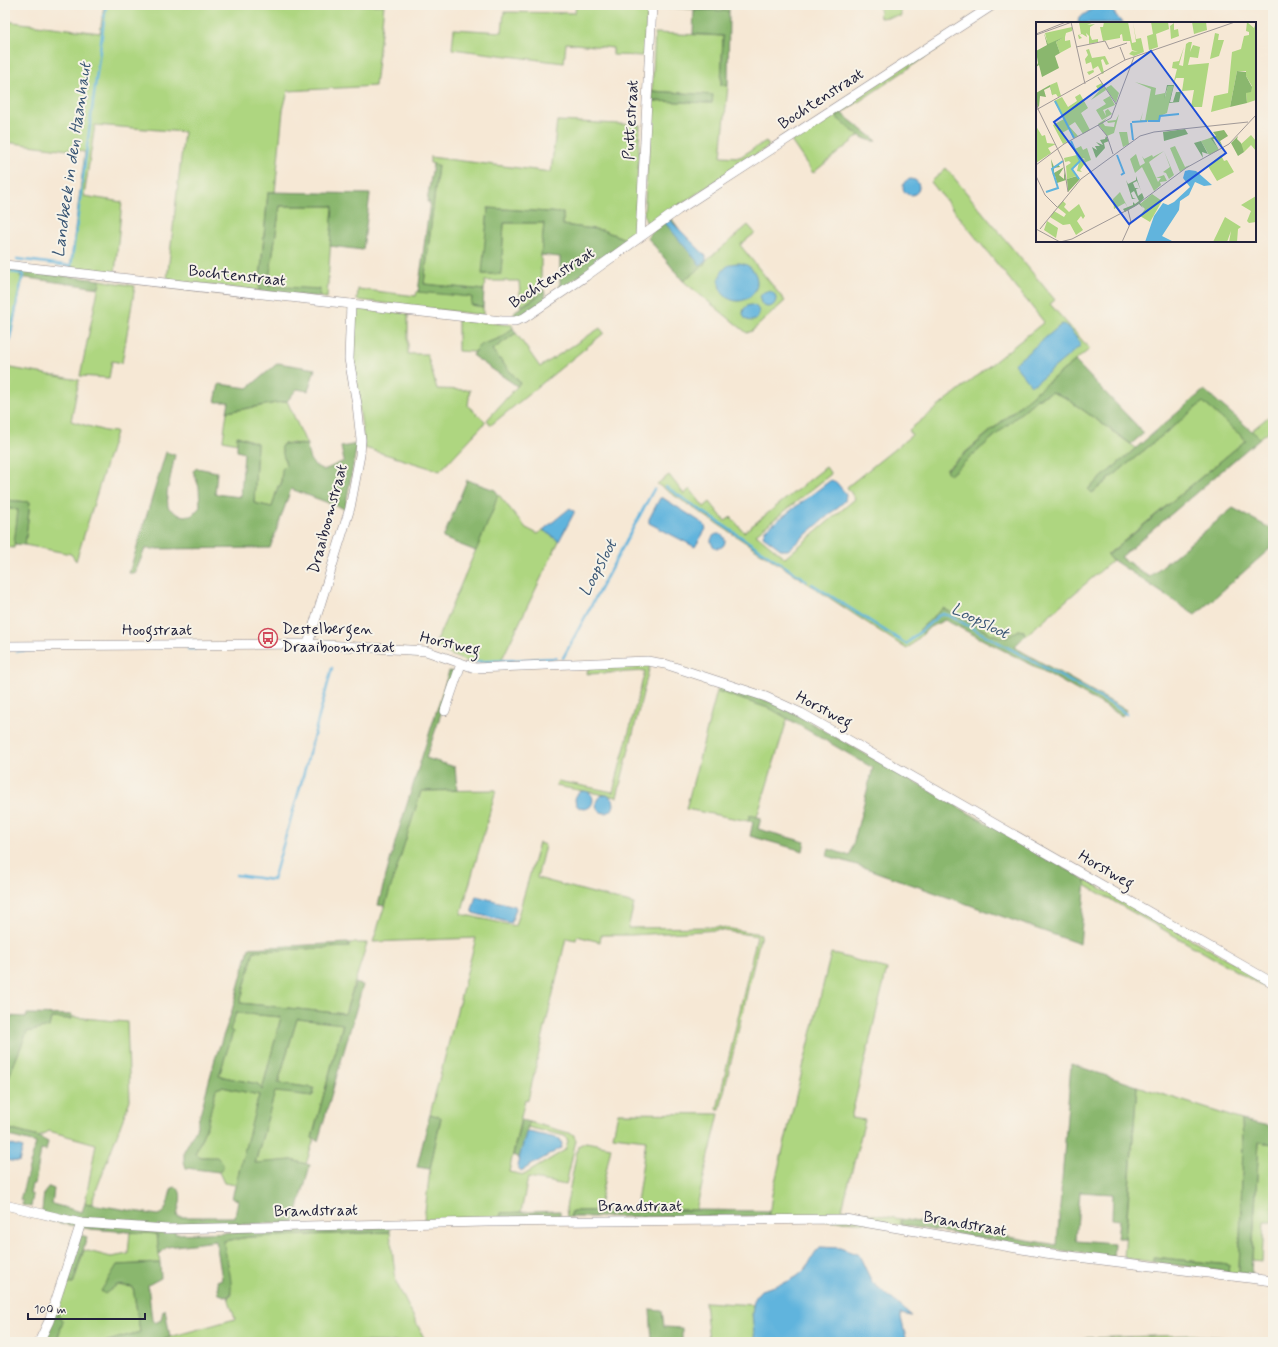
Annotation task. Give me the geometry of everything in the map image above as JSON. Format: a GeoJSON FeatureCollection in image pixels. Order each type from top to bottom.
{"type":"FeatureCollection","features":[{"type":"Feature","properties":{"kind":"street","name":"Puttestraat"},"geometry":{"type":"LineString","coordinates":[[640,236],[652,5]]}},
{"type":"Feature","properties":{"kind":"street","name":"Bochtenstraat"},"geometry":{"type":"LineString","coordinates":[[5,265],[502,321],[519,320],[586,276],[640,236],[993,5]]}},
{"type":"Feature","properties":{"kind":"street","name":"Draaiboomstraat"},"geometry":{"type":"LineString","coordinates":[[308,644],[350,508],[360,455],[361,440],[357,404],[348,359],[351,304]]}},
{"type":"Feature","properties":{"kind":"street","name":"Hoogstraat"},"geometry":{"type":"LineString","coordinates":[[5,646],[308,644]]}},
{"type":"Feature","properties":{"kind":"street","name":"Horstweg"},"geometry":{"type":"LineString","coordinates":[[308,644],[426,651],[444,656],[474,668],[647,661],[665,664],[766,697],[801,713],[832,730],[1273,982]]}},
{"type":"Feature","properties":{"kind":"street"},"geometry":{"type":"LineString","coordinates":[[445,711],[461,664]]}},
{"type":"Feature","properties":{"kind":"street","name":"Brandstraat"},"geometry":{"type":"LineString","coordinates":[[5,1205],[82,1223],[188,1229],[486,1222],[845,1219],[1045,1253],[1273,1280]]}},
{"type":"Feature","properties":{"kind":"street"},"geometry":{"type":"LineString","coordinates":[[39,1342],[49,1321],[82,1223]]}},
{"type":"Feature","properties":{"kind":"green space"},"geometry":{"type":"Polygon","coordinates":[[[104,5],[384,5],[375,86],[288,91],[283,110],[275,192],[268,192],[259,291],[167,280],[184,132],[95,125],[84,196],[122,202],[115,273],[70,268],[85,152],[5,142],[5,21],[100,33],[104,5]]]}},
{"type":"Feature","properties":{"kind":"green space"},"geometry":{"type":"Polygon","coordinates":[[[576,5],[648,5],[644,56],[613,55],[613,48],[566,43],[564,63],[452,49],[454,29],[502,32],[504,12],[575,13],[576,5]]]}},
{"type":"Feature","properties":{"kind":"green space"},"geometry":{"type":"Polygon","coordinates":[[[655,5],[729,5],[729,11],[655,7],[655,5]]]}},
{"type":"Feature","properties":{"kind":"green space"},"geometry":{"type":"Polygon","coordinates":[[[879,5],[900,5],[901,16],[880,18],[879,5]]]}},
{"type":"Feature","properties":{"kind":"green space"},"geometry":{"type":"Polygon","coordinates":[[[694,10],[729,11],[728,86],[721,85],[723,36],[693,34],[694,10]]]}},
{"type":"Feature","properties":{"kind":"green space"},"geometry":{"type":"Polygon","coordinates":[[[655,33],[723,36],[721,85],[728,86],[721,156],[740,157],[766,141],[769,146],[651,224],[646,222],[644,214],[652,101],[712,103],[712,95],[652,91],[655,33]]]}},
{"type":"Feature","properties":{"kind":"green space"},"geometry":{"type":"Polygon","coordinates":[[[943,41],[946,43],[836,117],[860,135],[813,173],[791,141],[943,41]]]}},
{"type":"Feature","properties":{"kind":"green space"},"geometry":{"type":"Polygon","coordinates":[[[652,91],[713,95],[712,103],[652,101],[652,91]]]}},
{"type":"Feature","properties":{"kind":"green space"},"geometry":{"type":"Polygon","coordinates":[[[841,113],[877,141],[866,139],[850,129],[836,117],[841,113]]]}},
{"type":"Feature","properties":{"kind":"green space"},"geometry":{"type":"Polygon","coordinates":[[[557,121],[640,125],[635,234],[628,240],[602,230],[563,225],[563,213],[488,208],[483,274],[501,274],[504,223],[544,223],[541,255],[541,294],[521,306],[519,281],[485,281],[484,290],[424,284],[438,165],[430,163],[430,157],[551,172],[557,121]]]}},
{"type":"Feature","properties":{"kind":"green space"},"geometry":{"type":"Polygon","coordinates":[[[433,164],[438,165],[424,284],[484,290],[483,307],[471,305],[472,297],[418,292],[430,202],[427,202],[433,164]]]}},
{"type":"Feature","properties":{"kind":"green space"},"geometry":{"type":"Polygon","coordinates":[[[946,168],[1055,300],[1050,304],[1090,349],[1037,391],[946,469],[950,475],[1037,399],[1052,392],[1066,398],[1136,448],[1088,489],[1092,493],[1203,402],[1246,440],[1107,555],[1113,560],[1025,636],[1024,631],[1019,630],[1006,638],[992,634],[943,609],[919,630],[923,634],[907,649],[657,484],[669,475],[684,494],[690,489],[704,507],[710,502],[725,521],[731,517],[744,532],[826,467],[831,474],[756,534],[785,558],[855,499],[847,487],[912,435],[909,430],[1044,322],[931,182],[946,168]]]}},
{"type":"Feature","properties":{"kind":"green space"},"geometry":{"type":"Polygon","coordinates":[[[268,192],[370,194],[363,250],[330,246],[333,206],[280,206],[268,286],[320,289],[319,297],[259,291],[268,192]]]}},
{"type":"Feature","properties":{"kind":"green space"},"geometry":{"type":"Polygon","coordinates":[[[280,206],[333,206],[327,298],[319,297],[320,290],[268,286],[280,206]]]}},
{"type":"Feature","properties":{"kind":"green space"},"geometry":{"type":"Polygon","coordinates":[[[488,208],[563,213],[563,225],[602,230],[628,240],[560,290],[560,257],[541,255],[544,223],[504,223],[501,274],[482,274],[488,208]]]}},
{"type":"Feature","properties":{"kind":"green space"},"geometry":{"type":"Polygon","coordinates":[[[671,218],[705,264],[683,281],[648,238],[650,233],[671,218]]]}},
{"type":"Feature","properties":{"kind":"green space"},"geometry":{"type":"Polygon","coordinates":[[[748,225],[755,233],[740,245],[785,301],[752,331],[747,333],[683,281],[748,225]]]}},
{"type":"Feature","properties":{"kind":"green space"},"geometry":{"type":"Polygon","coordinates":[[[5,269],[22,271],[20,277],[23,278],[11,335],[5,334],[5,269]]]}},
{"type":"Feature","properties":{"kind":"green space"},"geometry":{"type":"Polygon","coordinates":[[[22,271],[100,280],[99,288],[20,277],[22,271]]]}},
{"type":"Feature","properties":{"kind":"green space"},"geometry":{"type":"Polygon","coordinates":[[[100,280],[135,286],[122,363],[112,361],[109,378],[80,376],[100,280]]]}},
{"type":"Feature","properties":{"kind":"green space"},"geometry":{"type":"Polygon","coordinates":[[[358,289],[416,296],[417,291],[472,297],[472,305],[483,307],[483,315],[357,300],[358,289]]]}},
{"type":"Feature","properties":{"kind":"green space"},"geometry":{"type":"Polygon","coordinates":[[[541,289],[544,290],[546,300],[521,317],[513,318],[515,311],[541,294],[541,289]]]}},
{"type":"Feature","properties":{"kind":"green space"},"geometry":{"type":"Polygon","coordinates":[[[360,307],[408,314],[408,354],[427,354],[437,389],[470,390],[468,406],[486,422],[440,471],[365,448],[352,358],[355,315],[356,311],[360,307]]]}},
{"type":"Feature","properties":{"kind":"green space"},"geometry":{"type":"Polygon","coordinates":[[[458,320],[512,325],[513,328],[498,339],[479,346],[474,352],[458,351],[458,320]]]}},
{"type":"Feature","properties":{"kind":"green space"},"geometry":{"type":"Polygon","coordinates":[[[513,328],[516,333],[492,350],[520,383],[517,386],[473,356],[474,352],[479,346],[504,336],[513,328]]]}},
{"type":"Feature","properties":{"kind":"green space"},"geometry":{"type":"Polygon","coordinates":[[[600,328],[604,333],[491,425],[487,420],[520,383],[492,350],[516,333],[540,367],[600,328]]]}},
{"type":"Feature","properties":{"kind":"green space"},"geometry":{"type":"Polygon","coordinates":[[[1075,361],[1144,433],[1131,444],[1066,398],[1052,392],[1037,399],[950,475],[946,470],[1037,391],[1075,361]]]}},
{"type":"Feature","properties":{"kind":"green space"},"geometry":{"type":"Polygon","coordinates":[[[278,363],[315,369],[308,391],[297,389],[287,401],[227,412],[229,402],[215,402],[219,384],[248,388],[278,363]]]}},
{"type":"Feature","properties":{"kind":"green space"},"geometry":{"type":"Polygon","coordinates":[[[5,367],[79,380],[71,421],[105,431],[116,432],[76,561],[71,554],[25,545],[30,502],[5,500],[5,367]]]}},
{"type":"Feature","properties":{"kind":"green space"},"geometry":{"type":"Polygon","coordinates":[[[1204,390],[1260,438],[1121,557],[1149,577],[1233,508],[1273,530],[1273,546],[1195,615],[1107,556],[1246,440],[1203,402],[1092,493],[1088,489],[1204,390]]]}},
{"type":"Feature","properties":{"kind":"green space"},"geometry":{"type":"Polygon","coordinates":[[[287,401],[307,445],[291,443],[283,444],[281,447],[287,465],[281,476],[281,486],[278,486],[272,507],[254,503],[257,443],[238,436],[237,443],[223,440],[227,412],[287,401]]]}},
{"type":"Feature","properties":{"kind":"green space"},"geometry":{"type":"Polygon","coordinates":[[[1273,413],[1273,428],[1260,438],[1251,431],[1273,413]]]}},
{"type":"Feature","properties":{"kind":"green space"},"geometry":{"type":"Polygon","coordinates":[[[237,436],[257,443],[254,503],[272,507],[278,486],[281,486],[282,469],[286,465],[281,447],[283,444],[307,445],[311,461],[316,466],[324,470],[344,461],[341,447],[357,444],[345,509],[291,489],[270,548],[145,549],[135,573],[129,573],[166,452],[175,455],[167,493],[168,507],[174,512],[184,516],[191,516],[200,507],[199,487],[193,471],[197,468],[217,472],[215,494],[241,497],[244,453],[237,451],[237,436]]]}},
{"type":"Feature","properties":{"kind":"green space"},"geometry":{"type":"Polygon","coordinates":[[[467,480],[495,490],[498,494],[476,551],[443,538],[467,480]]]}},
{"type":"Feature","properties":{"kind":"green space"},"geometry":{"type":"Polygon","coordinates":[[[498,494],[526,528],[538,534],[543,530],[559,541],[501,661],[469,663],[434,647],[493,510],[498,494]]]}},
{"type":"Feature","properties":{"kind":"green space"},"geometry":{"type":"Polygon","coordinates":[[[5,500],[30,502],[25,545],[14,544],[18,510],[5,508],[5,500]]]}},
{"type":"Feature","properties":{"kind":"green space"},"geometry":{"type":"Polygon","coordinates":[[[5,508],[18,510],[14,548],[5,547],[5,508]]]}},
{"type":"Feature","properties":{"kind":"green space"},"geometry":{"type":"Polygon","coordinates":[[[943,608],[992,634],[1006,638],[1019,630],[1024,631],[1025,636],[1014,647],[1126,710],[1122,716],[1045,672],[945,620],[930,627],[923,634],[919,630],[943,608]]]}},
{"type":"Feature","properties":{"kind":"green space"},"geometry":{"type":"Polygon","coordinates":[[[650,665],[617,797],[556,786],[558,781],[613,792],[645,671],[587,674],[588,668],[650,665]]]}},
{"type":"Feature","properties":{"kind":"green space"},"geometry":{"type":"Polygon","coordinates":[[[449,671],[455,672],[426,758],[455,767],[457,790],[421,791],[385,906],[378,905],[396,839],[449,671]]]}},
{"type":"Feature","properties":{"kind":"green space"},"geometry":{"type":"Polygon","coordinates":[[[719,685],[774,703],[792,712],[1086,880],[1080,944],[854,864],[827,856],[829,849],[850,856],[873,768],[771,709],[717,691],[719,685]]]}},
{"type":"Feature","properties":{"kind":"green space"},"geometry":{"type":"Polygon","coordinates":[[[717,691],[771,709],[788,717],[757,817],[750,815],[748,821],[686,809],[717,691]]]}},
{"type":"Feature","properties":{"kind":"green space"},"geometry":{"type":"Polygon","coordinates":[[[496,790],[461,914],[515,926],[539,843],[545,845],[537,878],[634,904],[628,928],[719,927],[761,934],[720,1109],[717,1109],[757,936],[719,930],[632,935],[601,935],[600,942],[577,936],[576,940],[566,938],[528,1100],[525,1099],[509,1172],[524,1175],[565,1150],[568,1141],[565,1136],[527,1127],[529,1122],[573,1134],[576,1140],[566,1185],[528,1178],[521,1212],[501,1213],[500,1218],[424,1220],[430,1169],[441,1118],[430,1114],[476,938],[373,942],[421,791],[496,790]]]}},
{"type":"Feature","properties":{"kind":"green space"},"geometry":{"type":"Polygon","coordinates":[[[750,815],[761,818],[758,829],[805,842],[803,851],[750,836],[753,822],[748,821],[750,815]]]}},
{"type":"Feature","properties":{"kind":"green space"},"geometry":{"type":"Polygon","coordinates":[[[1086,880],[1273,985],[1273,992],[1085,885],[1086,880]]]}},
{"type":"Feature","properties":{"kind":"green space"},"geometry":{"type":"Polygon","coordinates":[[[349,943],[367,943],[345,1014],[240,1003],[254,951],[348,947],[349,943]]]}},
{"type":"Feature","properties":{"kind":"green space"},"geometry":{"type":"Polygon","coordinates":[[[349,943],[349,947],[254,951],[240,1003],[345,1014],[355,983],[363,985],[318,1141],[312,1138],[343,1024],[297,1019],[278,1083],[314,1088],[313,1096],[275,1092],[255,1163],[292,1160],[310,1165],[294,1223],[176,1226],[175,1234],[390,1227],[390,1232],[250,1237],[224,1241],[231,1279],[230,1293],[228,1297],[219,1294],[217,1281],[222,1279],[216,1241],[167,1247],[159,1255],[157,1234],[90,1229],[41,1219],[44,1193],[49,1187],[54,1189],[52,1204],[82,1212],[85,1203],[158,1215],[166,1208],[172,1188],[176,1187],[179,1190],[181,1197],[177,1217],[235,1217],[238,1200],[232,1198],[259,1095],[222,1087],[216,1089],[207,1125],[195,1154],[201,1157],[217,1157],[223,1163],[223,1168],[219,1172],[186,1168],[184,1151],[196,1129],[215,1059],[231,1014],[249,948],[349,943]],[[236,1013],[230,1030],[233,1032],[219,1076],[258,1084],[262,1090],[281,1017],[236,1013]]]}},
{"type":"Feature","properties":{"kind":"green space"},"geometry":{"type":"Polygon","coordinates":[[[831,953],[887,969],[851,1118],[865,1120],[842,1209],[901,1219],[901,1225],[769,1216],[772,1194],[831,953]]]}},
{"type":"Feature","properties":{"kind":"green space"},"geometry":{"type":"Polygon","coordinates":[[[236,1013],[281,1017],[262,1090],[258,1084],[219,1076],[233,1032],[229,1030],[236,1013]]]}},
{"type":"Feature","properties":{"kind":"green space"},"geometry":{"type":"Polygon","coordinates":[[[27,1014],[72,1015],[72,1019],[51,1018],[49,1027],[27,1032],[5,1086],[5,1016],[27,1017],[27,1014]]]}},
{"type":"Feature","properties":{"kind":"green space"},"geometry":{"type":"Polygon","coordinates":[[[72,1017],[127,1022],[130,1100],[91,1204],[85,1203],[96,1144],[49,1131],[39,1137],[5,1128],[5,1086],[27,1032],[49,1027],[51,1018],[71,1019],[72,1017]]]}},
{"type":"Feature","properties":{"kind":"green space"},"geometry":{"type":"Polygon","coordinates":[[[297,1019],[343,1023],[312,1138],[314,1139],[306,1164],[292,1160],[255,1164],[275,1091],[313,1096],[314,1088],[278,1083],[297,1019]]]}},
{"type":"Feature","properties":{"kind":"green space"},"geometry":{"type":"Polygon","coordinates":[[[1071,1064],[1137,1086],[1125,1238],[1117,1238],[1119,1220],[1112,1219],[1113,1194],[1080,1192],[1076,1240],[1114,1243],[1113,1257],[1056,1250],[901,1225],[901,1219],[1057,1245],[1071,1064]]]}},
{"type":"Feature","properties":{"kind":"green space"},"geometry":{"type":"Polygon","coordinates":[[[1137,1086],[1242,1120],[1243,1144],[1239,1273],[1228,1272],[1229,1265],[1154,1257],[1153,1262],[1124,1258],[1137,1086]]]}},
{"type":"Feature","properties":{"kind":"green space"},"geometry":{"type":"Polygon","coordinates":[[[222,1087],[259,1095],[236,1185],[224,1183],[219,1172],[223,1168],[208,1157],[201,1157],[195,1154],[207,1125],[216,1089],[222,1087]]]}},
{"type":"Feature","properties":{"kind":"green space"},"geometry":{"type":"Polygon","coordinates":[[[618,1113],[719,1114],[696,1210],[636,1210],[646,1140],[613,1136],[618,1113]]]}},
{"type":"Feature","properties":{"kind":"green space"},"geometry":{"type":"Polygon","coordinates":[[[430,1114],[441,1117],[430,1169],[417,1167],[430,1114]]]}},
{"type":"Feature","properties":{"kind":"green space"},"geometry":{"type":"Polygon","coordinates":[[[521,1120],[529,1122],[520,1158],[513,1155],[521,1120]]]}},
{"type":"Feature","properties":{"kind":"green space"},"geometry":{"type":"Polygon","coordinates":[[[1242,1120],[1273,1127],[1273,1144],[1259,1142],[1251,1275],[1239,1273],[1243,1144],[1242,1120]]]}},
{"type":"Feature","properties":{"kind":"green space"},"geometry":{"type":"Polygon","coordinates":[[[5,1128],[39,1137],[48,1142],[46,1151],[41,1150],[35,1184],[32,1184],[30,1194],[33,1195],[31,1207],[22,1205],[23,1201],[20,1200],[36,1143],[5,1135],[5,1128]]]}},
{"type":"Feature","properties":{"kind":"green space"},"geometry":{"type":"Polygon","coordinates":[[[586,1142],[611,1147],[598,1211],[572,1211],[570,1217],[567,1217],[566,1208],[578,1146],[586,1142]]]}},
{"type":"Feature","properties":{"kind":"green space"},"geometry":{"type":"Polygon","coordinates":[[[1259,1142],[1273,1144],[1273,1222],[1264,1222],[1262,1262],[1252,1261],[1259,1142]]]}},
{"type":"Feature","properties":{"kind":"green space"},"geometry":{"type":"Polygon","coordinates":[[[560,1211],[560,1217],[500,1218],[501,1213],[560,1211]]]}},
{"type":"Feature","properties":{"kind":"green space"},"geometry":{"type":"Polygon","coordinates":[[[572,1211],[770,1211],[769,1216],[570,1217],[572,1211]]]}},
{"type":"Feature","properties":{"kind":"green space"},"geometry":{"type":"Polygon","coordinates":[[[130,1232],[157,1234],[160,1263],[117,1265],[105,1293],[117,1285],[133,1287],[140,1332],[105,1342],[56,1342],[61,1328],[54,1313],[65,1283],[73,1284],[84,1250],[111,1257],[128,1254],[130,1232]]]}},
{"type":"Feature","properties":{"kind":"green space"},"geometry":{"type":"Polygon","coordinates":[[[390,1232],[396,1282],[426,1342],[159,1342],[170,1337],[235,1319],[228,1297],[231,1295],[223,1241],[250,1237],[390,1232]]]}},
{"type":"Feature","properties":{"kind":"green space"},"geometry":{"type":"Polygon","coordinates":[[[81,1235],[87,1237],[73,1284],[65,1283],[81,1235]]]}},
{"type":"Feature","properties":{"kind":"green space"},"geometry":{"type":"Polygon","coordinates":[[[1153,1257],[1229,1265],[1228,1272],[1153,1262],[1153,1257]]]}},
{"type":"Feature","properties":{"kind":"green space"},"geometry":{"type":"Polygon","coordinates":[[[160,1263],[161,1278],[148,1285],[152,1320],[155,1323],[161,1320],[165,1309],[170,1337],[159,1342],[105,1342],[140,1332],[133,1287],[117,1285],[105,1294],[101,1291],[117,1265],[160,1263]]]}},
{"type":"Feature","properties":{"kind":"green space"},"geometry":{"type":"Polygon","coordinates":[[[705,1302],[754,1305],[752,1313],[755,1342],[709,1342],[705,1302]]]}},
{"type":"Feature","properties":{"kind":"green space"},"geometry":{"type":"Polygon","coordinates":[[[650,1309],[662,1310],[664,1327],[682,1328],[682,1342],[652,1342],[650,1309]]]}},
{"type":"Feature","properties":{"kind":"green space"},"geometry":{"type":"Polygon","coordinates":[[[54,1313],[58,1314],[63,1322],[56,1342],[44,1342],[54,1313]]]}},
{"type":"Feature","properties":{"kind":"green space"},"geometry":{"type":"Polygon","coordinates":[[[1193,1335],[1230,1338],[1229,1342],[1082,1342],[1083,1338],[1193,1335]]]}},
{"type":"Feature","properties":{"kind":"water"},"geometry":{"type":"Polygon","coordinates":[[[1098,5],[1108,5],[1121,22],[1078,22],[1079,18],[1098,5]]]}},
{"type":"Feature","properties":{"kind":"water"},"geometry":{"type":"Polygon","coordinates":[[[911,179],[917,181],[919,187],[917,193],[911,195],[905,193],[903,187],[905,181],[911,179]]]}},
{"type":"Feature","properties":{"kind":"water"},"geometry":{"type":"Polygon","coordinates":[[[669,219],[706,256],[706,261],[700,265],[666,224],[665,222],[669,219]]]}},
{"type":"Feature","properties":{"kind":"water"},"geometry":{"type":"Polygon","coordinates":[[[734,263],[742,263],[749,266],[754,271],[757,282],[754,293],[749,298],[742,301],[734,301],[727,298],[722,293],[719,286],[719,278],[722,271],[727,266],[734,263]]]}},
{"type":"Feature","properties":{"kind":"water"},"geometry":{"type":"Polygon","coordinates":[[[768,291],[774,293],[776,299],[774,305],[768,307],[762,305],[760,299],[762,293],[768,291]]]}},
{"type":"Feature","properties":{"kind":"water"},"geometry":{"type":"Polygon","coordinates":[[[751,305],[757,307],[759,313],[757,319],[751,321],[745,319],[743,313],[745,307],[751,305]]]}},
{"type":"Feature","properties":{"kind":"water"},"geometry":{"type":"Polygon","coordinates":[[[1062,324],[1066,325],[1080,342],[1080,346],[1036,383],[1031,385],[1014,364],[1062,324]]]}},
{"type":"Feature","properties":{"kind":"water"},"geometry":{"type":"Polygon","coordinates":[[[831,480],[836,482],[846,494],[845,501],[788,550],[782,550],[763,536],[765,530],[831,480]]]}},
{"type":"Feature","properties":{"kind":"water"},"geometry":{"type":"Polygon","coordinates":[[[660,498],[663,498],[704,524],[706,529],[695,547],[649,523],[649,519],[660,498]]]}},
{"type":"Feature","properties":{"kind":"water"},"geometry":{"type":"Polygon","coordinates":[[[570,508],[574,511],[574,513],[559,541],[543,530],[570,508]]]}},
{"type":"Feature","properties":{"kind":"water"},"geometry":{"type":"Polygon","coordinates":[[[715,534],[721,534],[725,538],[725,544],[721,548],[715,548],[711,544],[711,538],[715,534]]]}},
{"type":"Feature","properties":{"kind":"water"},"geometry":{"type":"Polygon","coordinates":[[[584,791],[588,792],[592,796],[592,804],[588,808],[584,809],[580,808],[576,804],[575,800],[576,796],[580,792],[584,791]]]}},
{"type":"Feature","properties":{"kind":"water"},"geometry":{"type":"Polygon","coordinates":[[[605,795],[611,798],[614,804],[611,810],[605,813],[599,810],[596,804],[599,798],[605,795]]]}},
{"type":"Feature","properties":{"kind":"water"},"geometry":{"type":"Polygon","coordinates":[[[476,896],[515,906],[516,909],[511,923],[473,913],[472,910],[476,896]]]}},
{"type":"Feature","properties":{"kind":"water"},"geometry":{"type":"Polygon","coordinates":[[[529,1132],[560,1139],[562,1144],[561,1148],[521,1171],[517,1166],[526,1133],[529,1132]]]}},
{"type":"Feature","properties":{"kind":"water"},"geometry":{"type":"Polygon","coordinates":[[[5,1143],[23,1148],[19,1162],[5,1160],[5,1143]]]}},
{"type":"Feature","properties":{"kind":"water"},"geometry":{"type":"Polygon","coordinates":[[[820,1247],[840,1248],[859,1255],[872,1282],[912,1316],[900,1314],[907,1342],[755,1342],[752,1315],[754,1302],[761,1290],[797,1277],[806,1268],[820,1247]]]}},
{"type":"Feature","properties":{"kind":"waterway","name":"Landbeek in den Haanhaut"},"geometry":{"type":"LineString","coordinates":[[17,259],[71,266],[106,5]]}},
{"type":"Feature","properties":{"kind":"waterway","name":"Landbeek in den Haanhaut"},"geometry":{"type":"LineString","coordinates":[[5,362],[23,274],[12,272]]}},
{"type":"Feature","properties":{"kind":"waterway","name":"Loopsloot"},"geometry":{"type":"LineString","coordinates":[[666,487],[807,581]]}},
{"type":"Feature","properties":{"kind":"waterway","name":"Loopsloot"},"geometry":{"type":"LineString","coordinates":[[563,658],[654,489]]}},
{"type":"Feature","properties":{"kind":"waterway","name":"Loopsloot"},"geometry":{"type":"LineString","coordinates":[[812,584],[906,644],[938,616],[943,614],[950,616],[1115,706],[1126,714]]}},
{"type":"Feature","properties":{"kind":"waterway","name":"Loopsloot"},"geometry":{"type":"LineString","coordinates":[[188,649],[195,649]]}},
{"type":"Feature","properties":{"kind":"waterway","name":"Loopsloot"},"geometry":{"type":"LineString","coordinates":[[17,651],[33,650]]}},
{"type":"Feature","properties":{"kind":"waterway","name":"Loopsloot"},"geometry":{"type":"LineString","coordinates":[[413,655],[428,656]]}},
{"type":"Feature","properties":{"kind":"waterway","name":"Loopsloot"},"geometry":{"type":"LineString","coordinates":[[469,662],[556,658]]}},
{"type":"Feature","properties":{"kind":"waterway"},"geometry":{"type":"LineString","coordinates":[[236,875],[273,880],[332,668]]}},
{"type":"Feature","properties":{"kind":"place","name":"Destelbergen Draaiboomstraat"},"geometry":{"type":"Point","coordinates":[268,638]}}]}
